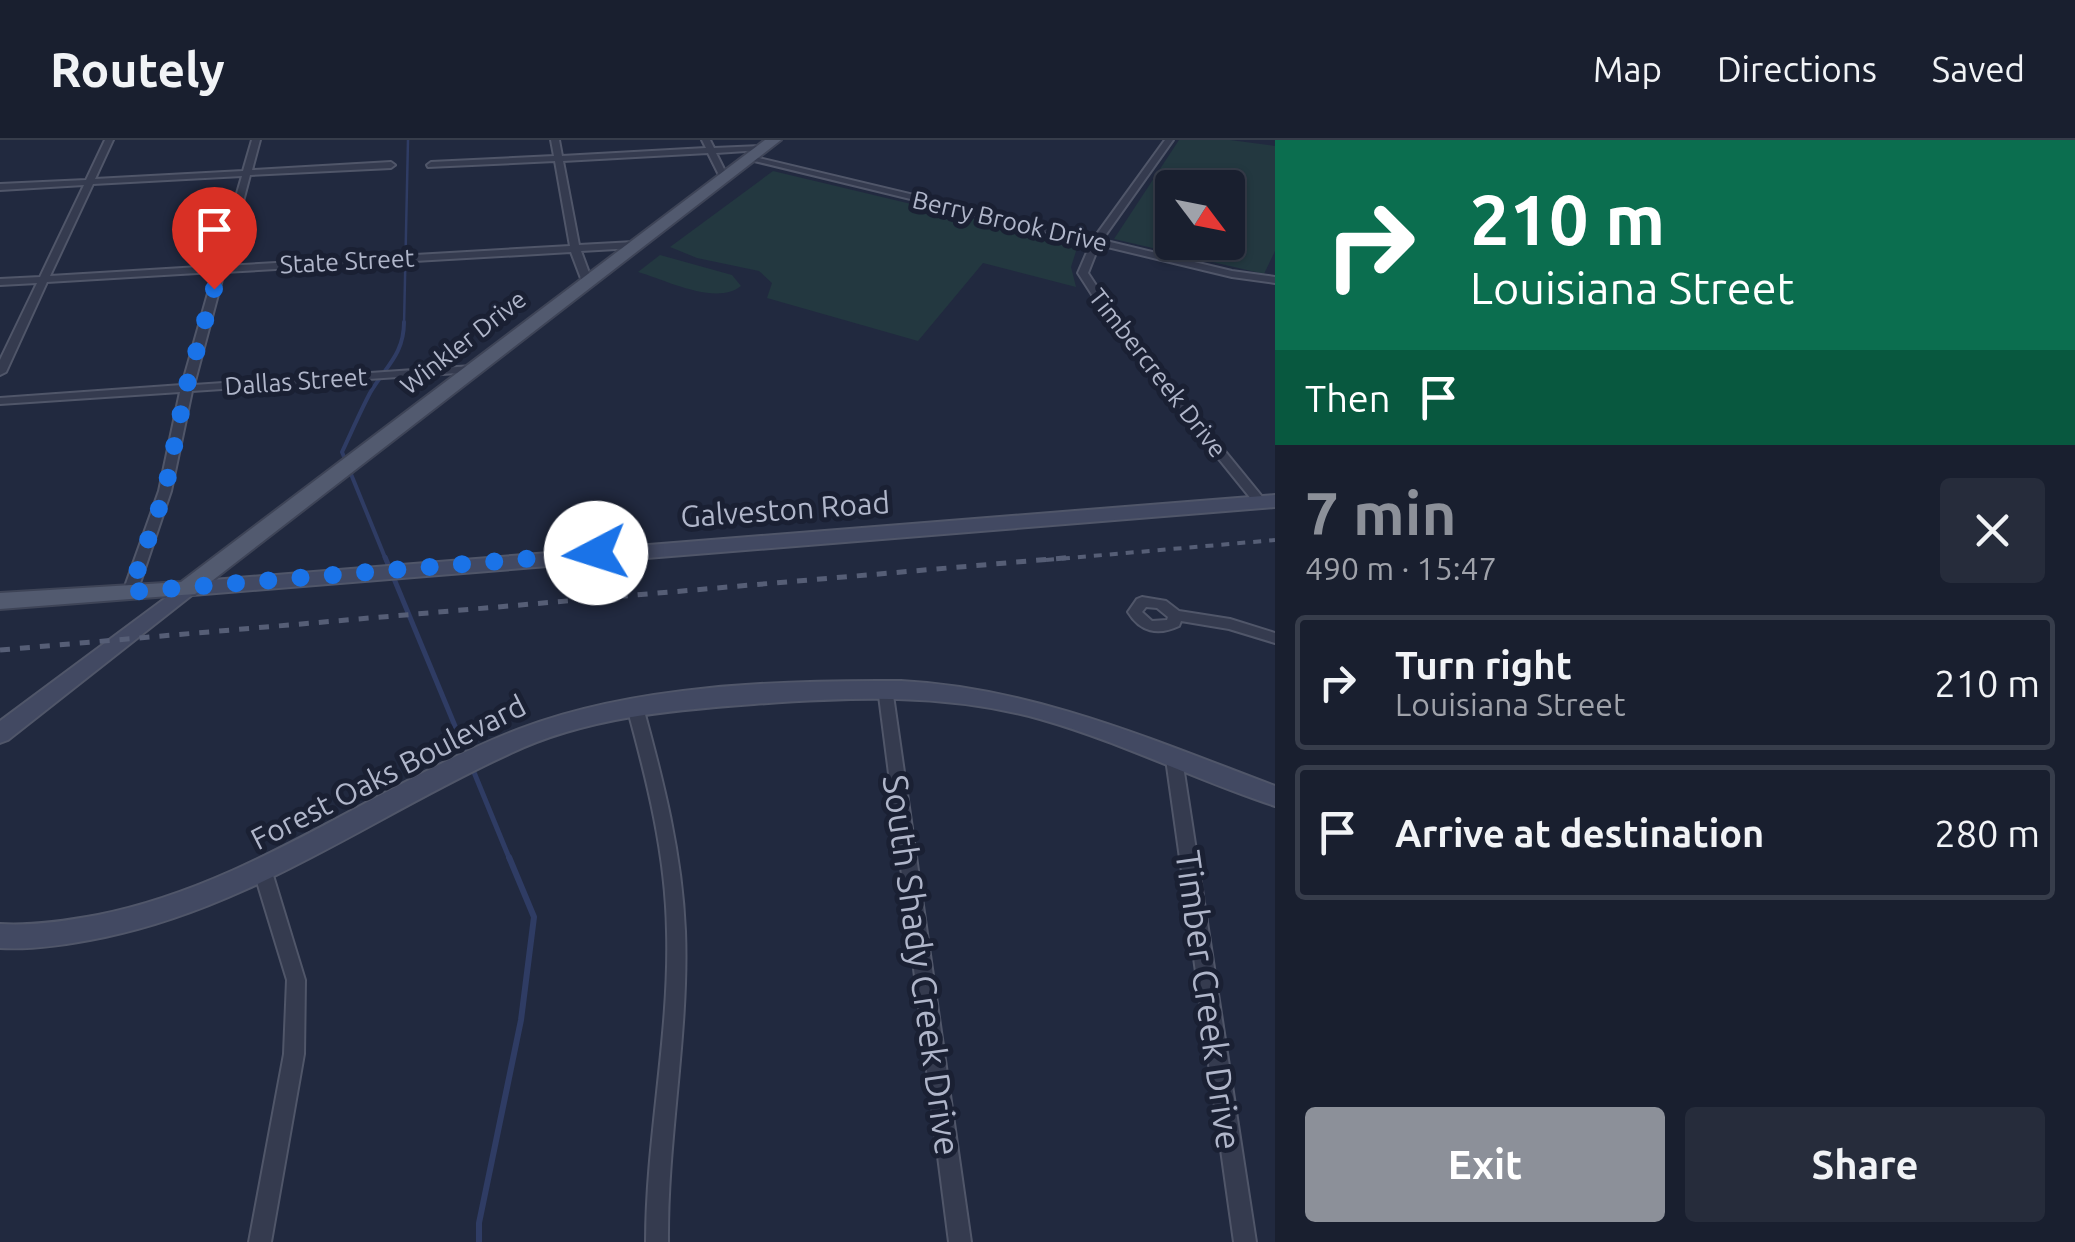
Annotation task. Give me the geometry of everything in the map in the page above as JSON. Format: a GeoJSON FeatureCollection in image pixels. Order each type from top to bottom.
{"type":"FeatureCollection","features":[{"type":"Feature","properties":{"kind":"main road","name":"Winkler Drive"},"geometry":{"type":"LineString","coordinates":[[186,588],[722,175],[768,144]]}},
{"type":"Feature","properties":{"kind":"main road","name":"Galveston Road"},"geometry":{"type":"LineString","coordinates":[[0,602],[1267,502]]}},
{"type":"Feature","properties":{"kind":"main road"},"geometry":{"type":"LineString","coordinates":[[0,734],[11,718],[186,588]]}},
{"type":"Feature","properties":{"kind":"main road","name":"Forest Oaks Boulevard"},"geometry":{"type":"LineString","coordinates":[[0,936],[31,939],[109,926],[186,904],[263,872],[503,746],[552,726],[635,708],[885,688],[963,694],[1052,715],[1275,796]]}},
{"type":"Feature","properties":{"kind":"street"},"geometry":{"type":"LineString","coordinates":[[0,372],[109,140]]}},
{"type":"Feature","properties":{"kind":"street"},"geometry":{"type":"LineString","coordinates":[[130,592],[165,491],[186,388],[256,140]]}},
{"type":"Feature","properties":{"kind":"street"},"geometry":{"type":"LineString","coordinates":[[556,140],[575,248],[587,281]]}},
{"type":"Feature","properties":{"kind":"street"},"geometry":{"type":"LineString","coordinates":[[706,140],[722,175]]}},
{"type":"Feature","properties":{"kind":"street","name":"Timbercreek Drive"},"geometry":{"type":"LineString","coordinates":[[1169,140],[1096,242],[1083,273],[1089,287],[1267,502]]}},
{"type":"Feature","properties":{"kind":"street"},"geometry":{"type":"LineString","coordinates":[[431,166],[710,151],[768,144]]}},
{"type":"Feature","properties":{"kind":"street","name":"Berry Brook Drive"},"geometry":{"type":"LineString","coordinates":[[746,158],[1096,242],[1275,280]]}},
{"type":"Feature","properties":{"kind":"street"},"geometry":{"type":"LineString","coordinates":[[0,187],[392,165]]}},
{"type":"Feature","properties":{"kind":"street","name":"State Street"},"geometry":{"type":"LineString","coordinates":[[0,282],[634,245]]}},
{"type":"Feature","properties":{"kind":"street","name":"Dallas Street"},"geometry":{"type":"LineString","coordinates":[[0,401],[472,369]]}},
{"type":"Feature","properties":{"kind":"street"},"geometry":{"type":"LineString","coordinates":[[1175,615],[1230,624],[1275,638]]}},
{"type":"Feature","properties":{"kind":"street","name":"South Shady Creek Drive"},"geometry":{"type":"LineString","coordinates":[[885,688],[960,1242]]}},
{"type":"Feature","properties":{"kind":"street"},"geometry":{"type":"LineString","coordinates":[[635,708],[658,790],[676,962],[656,1200],[657,1242]]}},
{"type":"Feature","properties":{"kind":"street","name":"Timber Creek Drive"},"geometry":{"type":"LineString","coordinates":[[1174,759],[1245,1242]]}},
{"type":"Feature","properties":{"kind":"street"},"geometry":{"type":"LineString","coordinates":[[260,1242],[294,1054],[296,980],[263,872]]}},
{"type":"Feature","properties":{"kind":"shaded area"},"geometry":{"type":"Polygon","coordinates":[[[1179,140],[1230,140],[1275,146],[1275,251],[1264,274],[1204,260],[1245,260],[1245,170],[1159,170],[1179,140]]]}},
{"type":"Feature","properties":{"kind":"shaded area"},"geometry":{"type":"Polygon","coordinates":[[[773,171],[1075,243],[1078,245],[1071,267],[1076,287],[983,263],[918,341],[767,298],[772,283],[759,271],[697,258],[670,247],[773,171]]]}},
{"type":"Feature","properties":{"kind":"shaded area"},"geometry":{"type":"Polygon","coordinates":[[[1155,177],[1155,249],[1114,239],[1155,177]]]}},
{"type":"Feature","properties":{"kind":"shaded area"},"geometry":{"type":"Polygon","coordinates":[[[660,255],[732,275],[741,286],[731,291],[705,292],[638,272],[660,255]]]}},
{"type":"Feature","properties":{"kind":"waterway"},"geometry":{"type":"LineString","coordinates":[[404,325],[408,140]]}},
{"type":"Feature","properties":{"kind":"waterway"},"geometry":{"type":"LineString","coordinates":[[386,560],[342,452],[370,393],[397,352],[404,322]]}},
{"type":"Feature","properties":{"kind":"waterway"},"geometry":{"type":"LineString","coordinates":[[385,557],[467,755]]}},
{"type":"Feature","properties":{"kind":"waterway"},"geometry":{"type":"LineString","coordinates":[[471,765],[510,860]]}},
{"type":"Feature","properties":{"kind":"waterway"},"geometry":{"type":"LineString","coordinates":[[479,1242],[479,1223],[521,1020],[534,917],[509,857]]}},
{"type":"Feature","properties":{"kind":"railway"},"geometry":{"type":"LineString","coordinates":[[1046,560],[1275,540]]}},
{"type":"Feature","properties":{"kind":"railway"},"geometry":{"type":"LineString","coordinates":[[0,650],[1075,557]]}},
{"type":"Feature","properties":{"kind":"route"},"geometry":{"type":"LineString","coordinates":[[214,289],[186,388],[165,491],[130,592],[596,553]]}}]}
